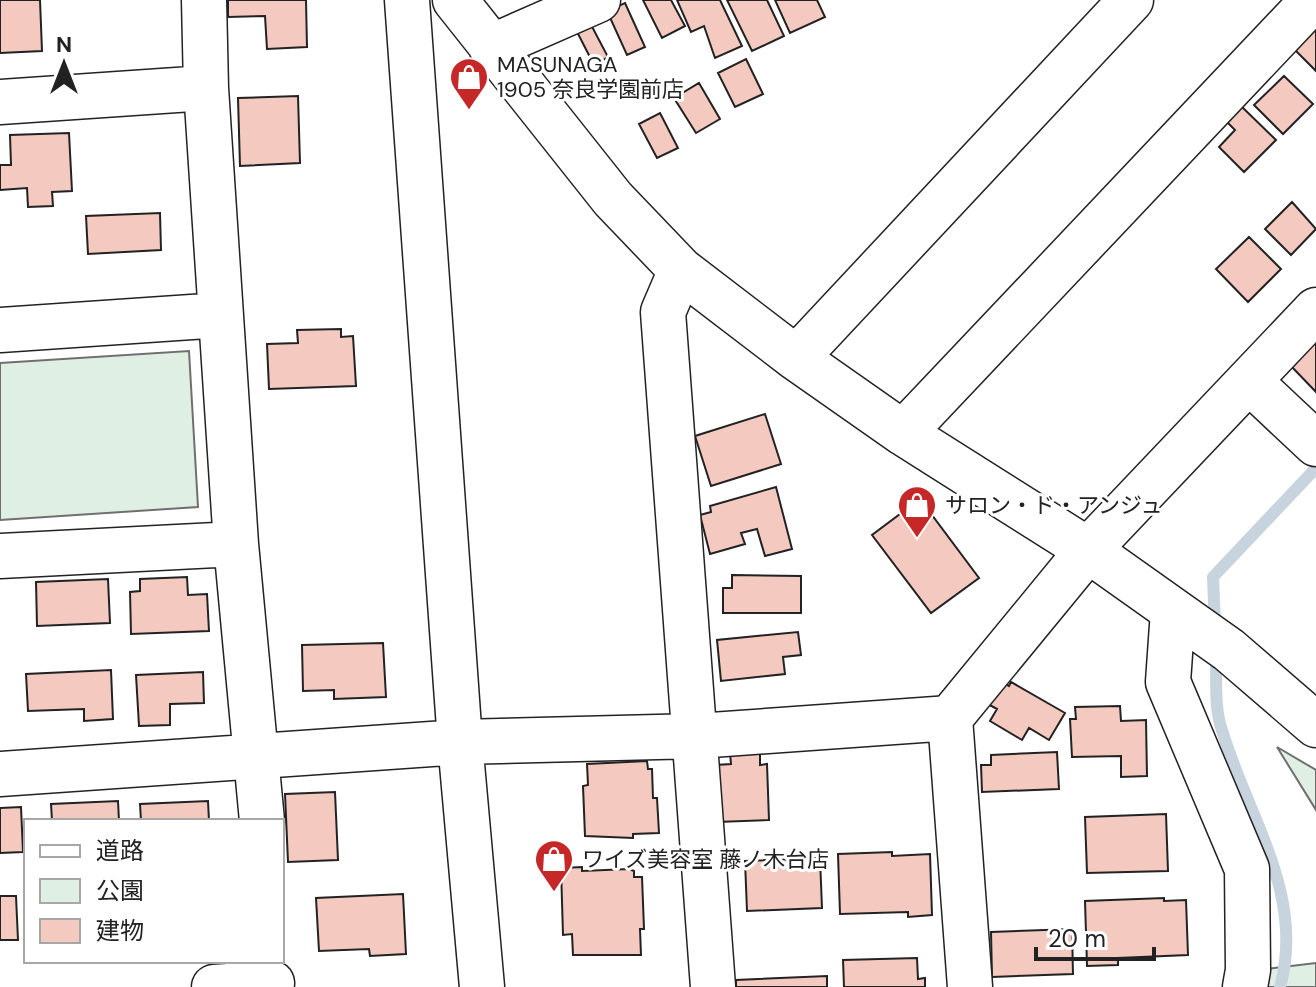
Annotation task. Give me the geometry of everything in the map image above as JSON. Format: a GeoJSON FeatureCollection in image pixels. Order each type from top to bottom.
{"type":"FeatureCollection","features":[{"type":"Feature","properties":{"kind":"street"},"geometry":{"type":"LineString","coordinates":[[204,0],[206,88],[236,544],[259,757],[262,819]]}},
{"type":"Feature","properties":{"kind":"street"},"geometry":{"type":"LineString","coordinates":[[407,0],[460,742],[482,987]]}},
{"type":"Feature","properties":{"kind":"street"},"geometry":{"type":"LineString","coordinates":[[455,0],[613,199],[681,270],[796,358],[903,433],[1088,550],[1229,650],[1316,725]]}},
{"type":"Feature","properties":{"kind":"street"},"geometry":{"type":"LineString","coordinates":[[491,47],[598,0]]}},
{"type":"Feature","properties":{"kind":"street"},"geometry":{"type":"LineString","coordinates":[[796,358],[1131,0]]}},
{"type":"Feature","properties":{"kind":"street"},"geometry":{"type":"LineString","coordinates":[[903,433],[1313,0]]}},
{"type":"Feature","properties":{"kind":"street"},"geometry":{"type":"LineString","coordinates":[[0,102],[206,88]]}},
{"type":"Feature","properties":{"kind":"street"},"geometry":{"type":"LineString","coordinates":[[681,270],[663,312],[697,736],[713,987]]}},
{"type":"Feature","properties":{"kind":"street"},"geometry":{"type":"LineString","coordinates":[[970,987],[950,718],[1088,550],[1316,310]]}},
{"type":"Feature","properties":{"kind":"street"},"geometry":{"type":"LineString","coordinates":[[0,330],[221,315]]}},
{"type":"Feature","properties":{"kind":"street"},"geometry":{"type":"LineString","coordinates":[[1249,381],[1316,444]]}},
{"type":"Feature","properties":{"kind":"street"},"geometry":{"type":"LineString","coordinates":[[0,556],[236,544]]}},
{"type":"Feature","properties":{"kind":"street"},"geometry":{"type":"LineString","coordinates":[[1173,611],[1168,682],[1247,869],[1248,970],[1245,987]]}},
{"type":"Feature","properties":{"kind":"street"},"geometry":{"type":"LineString","coordinates":[[0,774],[460,742],[697,736],[950,718]]}},
{"type":"Feature","properties":{"kind":"street"},"geometry":{"type":"LineString","coordinates":[[214,987],[271,977]]}},
{"type":"Feature","properties":{"kind":"green space"},"geometry":{"type":"Polygon","coordinates":[[[189,351],[198,507],[0,520],[0,363],[189,351]]]}},
{"type":"Feature","properties":{"kind":"green space"},"geometry":{"type":"Polygon","coordinates":[[[1277,747],[1316,770],[1316,810],[1277,747]]]}},
{"type":"Feature","properties":{"kind":"green space"},"geometry":{"type":"Polygon","coordinates":[[[1316,963],[1316,987],[1261,987],[1265,969],[1316,963]]]}},
{"type":"Feature","properties":{"kind":"building"},"geometry":{"type":"Polygon","coordinates":[[[0,0],[40,0],[42,51],[0,53],[0,0]]]}},
{"type":"Feature","properties":{"kind":"building"},"geometry":{"type":"Polygon","coordinates":[[[228,0],[306,0],[307,47],[267,49],[265,16],[228,17],[228,0]]]}},
{"type":"Feature","properties":{"kind":"building"},"geometry":{"type":"Polygon","coordinates":[[[643,0],[671,0],[685,26],[662,38],[643,0]]]}},
{"type":"Feature","properties":{"kind":"building"},"geometry":{"type":"Polygon","coordinates":[[[677,0],[720,0],[742,46],[715,58],[704,26],[691,32],[677,0]]]}},
{"type":"Feature","properties":{"kind":"building"},"geometry":{"type":"Polygon","coordinates":[[[727,0],[767,0],[784,36],[752,51],[727,0]]]}},
{"type":"Feature","properties":{"kind":"building"},"geometry":{"type":"Polygon","coordinates":[[[775,0],[817,0],[825,17],[790,33],[775,0]]]}},
{"type":"Feature","properties":{"kind":"building"},"geometry":{"type":"Polygon","coordinates":[[[625,3],[645,47],[627,55],[607,11],[625,3]]]}},
{"type":"Feature","properties":{"kind":"building"},"geometry":{"type":"Polygon","coordinates":[[[588,19],[608,57],[594,65],[574,26],[588,19]]]}},
{"type":"Feature","properties":{"kind":"building"},"geometry":{"type":"Polygon","coordinates":[[[1316,26],[1316,71],[1294,49],[1316,26]]]}},
{"type":"Feature","properties":{"kind":"building"},"geometry":{"type":"Polygon","coordinates":[[[746,59],[763,94],[735,107],[718,73],[746,59]]]}},
{"type":"Feature","properties":{"kind":"building"},"geometry":{"type":"Polygon","coordinates":[[[1284,76],[1313,104],[1283,134],[1254,105],[1284,76]]]}},
{"type":"Feature","properties":{"kind":"building"},"geometry":{"type":"Polygon","coordinates":[[[699,83],[720,119],[696,133],[674,98],[699,83]]]}},
{"type":"Feature","properties":{"kind":"building"},"geometry":{"type":"Polygon","coordinates":[[[298,96],[300,163],[240,166],[238,98],[298,96]]]}},
{"type":"Feature","properties":{"kind":"building"},"geometry":{"type":"Polygon","coordinates":[[[1240,105],[1276,140],[1244,172],[1219,147],[1235,130],[1225,120],[1240,105]]]}},
{"type":"Feature","properties":{"kind":"building"},"geometry":{"type":"Polygon","coordinates":[[[660,113],[678,148],[657,158],[639,124],[660,113]]]}},
{"type":"Feature","properties":{"kind":"building"},"geometry":{"type":"Polygon","coordinates":[[[69,133],[72,191],[52,192],[53,206],[28,207],[27,188],[0,190],[0,165],[11,165],[10,135],[69,133]]]}},
{"type":"Feature","properties":{"kind":"building"},"geometry":{"type":"Polygon","coordinates":[[[1292,202],[1316,229],[1291,255],[1265,229],[1292,202]]]}},
{"type":"Feature","properties":{"kind":"building"},"geometry":{"type":"Polygon","coordinates":[[[160,213],[161,250],[88,254],[86,216],[160,213]]]}},
{"type":"Feature","properties":{"kind":"building"},"geometry":{"type":"Polygon","coordinates":[[[1249,237],[1281,269],[1248,302],[1216,269],[1249,237]]]}},
{"type":"Feature","properties":{"kind":"building"},"geometry":{"type":"Polygon","coordinates":[[[341,329],[341,337],[353,336],[356,386],[269,389],[267,344],[298,343],[297,330],[341,329]]]}},
{"type":"Feature","properties":{"kind":"building"},"geometry":{"type":"Polygon","coordinates":[[[1316,339],[1316,392],[1290,365],[1316,339]]]}},
{"type":"Feature","properties":{"kind":"building"},"geometry":{"type":"Polygon","coordinates":[[[765,414],[781,464],[711,486],[695,436],[765,414]]]}},
{"type":"Feature","properties":{"kind":"building"},"geometry":{"type":"Polygon","coordinates":[[[776,487],[792,549],[765,556],[757,529],[741,533],[745,544],[710,554],[700,515],[711,512],[710,506],[776,487]]]}},
{"type":"Feature","properties":{"kind":"building"},"geometry":{"type":"Polygon","coordinates":[[[920,499],[979,578],[931,613],[872,535],[920,499]]]}},
{"type":"Feature","properties":{"kind":"building"},"geometry":{"type":"Polygon","coordinates":[[[732,575],[801,576],[801,613],[723,613],[723,588],[732,588],[732,575]]]}},
{"type":"Feature","properties":{"kind":"building"},"geometry":{"type":"Polygon","coordinates":[[[187,577],[188,595],[207,594],[209,631],[131,634],[130,592],[140,591],[140,579],[187,577]]]}},
{"type":"Feature","properties":{"kind":"building"},"geometry":{"type":"Polygon","coordinates":[[[108,579],[110,623],[37,626],[36,582],[108,579]]]}},
{"type":"Feature","properties":{"kind":"building"},"geometry":{"type":"Polygon","coordinates":[[[798,632],[801,655],[783,657],[785,674],[721,681],[717,640],[798,632]]]}},
{"type":"Feature","properties":{"kind":"building"},"geometry":{"type":"Polygon","coordinates":[[[383,643],[386,697],[334,699],[334,690],[303,691],[302,645],[383,643]]]}},
{"type":"Feature","properties":{"kind":"building"},"geometry":{"type":"Polygon","coordinates":[[[111,670],[113,719],[84,721],[84,709],[28,711],[26,674],[111,670]]]}},
{"type":"Feature","properties":{"kind":"building"},"geometry":{"type":"Polygon","coordinates":[[[203,672],[204,703],[170,704],[170,725],[139,726],[136,675],[203,672]]]}},
{"type":"Feature","properties":{"kind":"building"},"geometry":{"type":"Polygon","coordinates":[[[999,680],[1009,686],[1011,682],[1065,713],[1049,740],[1029,728],[1022,740],[990,721],[997,709],[986,703],[999,680]]]}},
{"type":"Feature","properties":{"kind":"building"},"geometry":{"type":"Polygon","coordinates":[[[1120,706],[1121,721],[1146,720],[1147,776],[1121,777],[1121,756],[1072,757],[1070,719],[1076,719],[1075,707],[1120,706]]]}},
{"type":"Feature","properties":{"kind":"building"},"geometry":{"type":"Polygon","coordinates":[[[760,752],[760,765],[767,764],[769,820],[717,822],[715,765],[731,764],[730,753],[760,752]]]}},
{"type":"Feature","properties":{"kind":"building"},"geometry":{"type":"Polygon","coordinates":[[[1057,752],[1059,789],[982,792],[981,765],[991,765],[991,755],[1057,752]]]}},
{"type":"Feature","properties":{"kind":"building"},"geometry":{"type":"Polygon","coordinates":[[[647,761],[648,769],[652,769],[653,798],[657,798],[659,833],[633,834],[633,838],[585,836],[583,786],[588,785],[587,764],[647,761]]]}},
{"type":"Feature","properties":{"kind":"building"},"geometry":{"type":"Polygon","coordinates":[[[335,792],[338,860],[288,862],[285,794],[335,792]]]}},
{"type":"Feature","properties":{"kind":"building"},"geometry":{"type":"Polygon","coordinates":[[[118,801],[119,819],[52,819],[51,804],[118,801]]]}},
{"type":"Feature","properties":{"kind":"building"},"geometry":{"type":"Polygon","coordinates":[[[208,801],[209,819],[141,819],[140,804],[208,801]]]}},
{"type":"Feature","properties":{"kind":"building"},"geometry":{"type":"Polygon","coordinates":[[[21,807],[23,852],[0,853],[0,808],[21,807]]]}},
{"type":"Feature","properties":{"kind":"building"},"geometry":{"type":"Polygon","coordinates":[[[1166,814],[1168,871],[1087,873],[1085,817],[1166,814]]]}},
{"type":"Feature","properties":{"kind":"building"},"geometry":{"type":"Polygon","coordinates":[[[892,852],[892,856],[930,854],[932,915],[908,917],[908,912],[840,914],[838,854],[892,852]]]}},
{"type":"Feature","properties":{"kind":"building"},"geometry":{"type":"Polygon","coordinates":[[[820,858],[822,908],[747,911],[745,861],[820,858]]]}},
{"type":"Feature","properties":{"kind":"building"},"geometry":{"type":"Polygon","coordinates":[[[582,867],[582,871],[629,869],[634,871],[634,877],[642,877],[644,929],[640,929],[641,955],[573,955],[572,934],[563,935],[561,868],[582,867]]]}},
{"type":"Feature","properties":{"kind":"building"},"geometry":{"type":"Polygon","coordinates":[[[403,894],[406,954],[370,956],[369,949],[319,951],[316,898],[403,894]]]}},
{"type":"Feature","properties":{"kind":"building"},"geometry":{"type":"Polygon","coordinates":[[[0,896],[16,896],[18,940],[0,940],[0,896]]]}},
{"type":"Feature","properties":{"kind":"building"},"geometry":{"type":"Polygon","coordinates":[[[1164,898],[1164,901],[1186,900],[1188,955],[1118,958],[1118,965],[1087,966],[1085,901],[1164,898]]]}},
{"type":"Feature","properties":{"kind":"building"},"geometry":{"type":"Polygon","coordinates":[[[1072,929],[1073,974],[992,977],[991,932],[1072,929]]]}},
{"type":"Feature","properties":{"kind":"building"},"geometry":{"type":"Polygon","coordinates":[[[917,958],[918,979],[925,978],[925,987],[844,987],[843,960],[917,958]]]}},
{"type":"Feature","properties":{"kind":"building"},"geometry":{"type":"Polygon","coordinates":[[[827,976],[827,987],[736,987],[736,980],[827,976]]]}},
{"type":"Feature","properties":{"kind":"waterway"},"geometry":{"type":"LineString","coordinates":[[1215,627],[1213,577],[1316,468]]}},
{"type":"Feature","properties":{"kind":"waterway"},"geometry":{"type":"LineString","coordinates":[[1216,653],[1221,727],[1270,855],[1279,887],[1285,919],[1286,953],[1280,987]]}},
{"type":"Feature","properties":{"kind":"place","name":"MASUNAGA 1905 奈良学園前店"},"geometry":{"type":"Point","coordinates":[469,111]}},
{"type":"Feature","properties":{"kind":"place","name":"サロン・ド・アンジュ"},"geometry":{"type":"Point","coordinates":[917,539]}},
{"type":"Feature","properties":{"kind":"place","name":"ワイズ美容室 藤ノ木台店"},"geometry":{"type":"Point","coordinates":[554,893]}}]}
